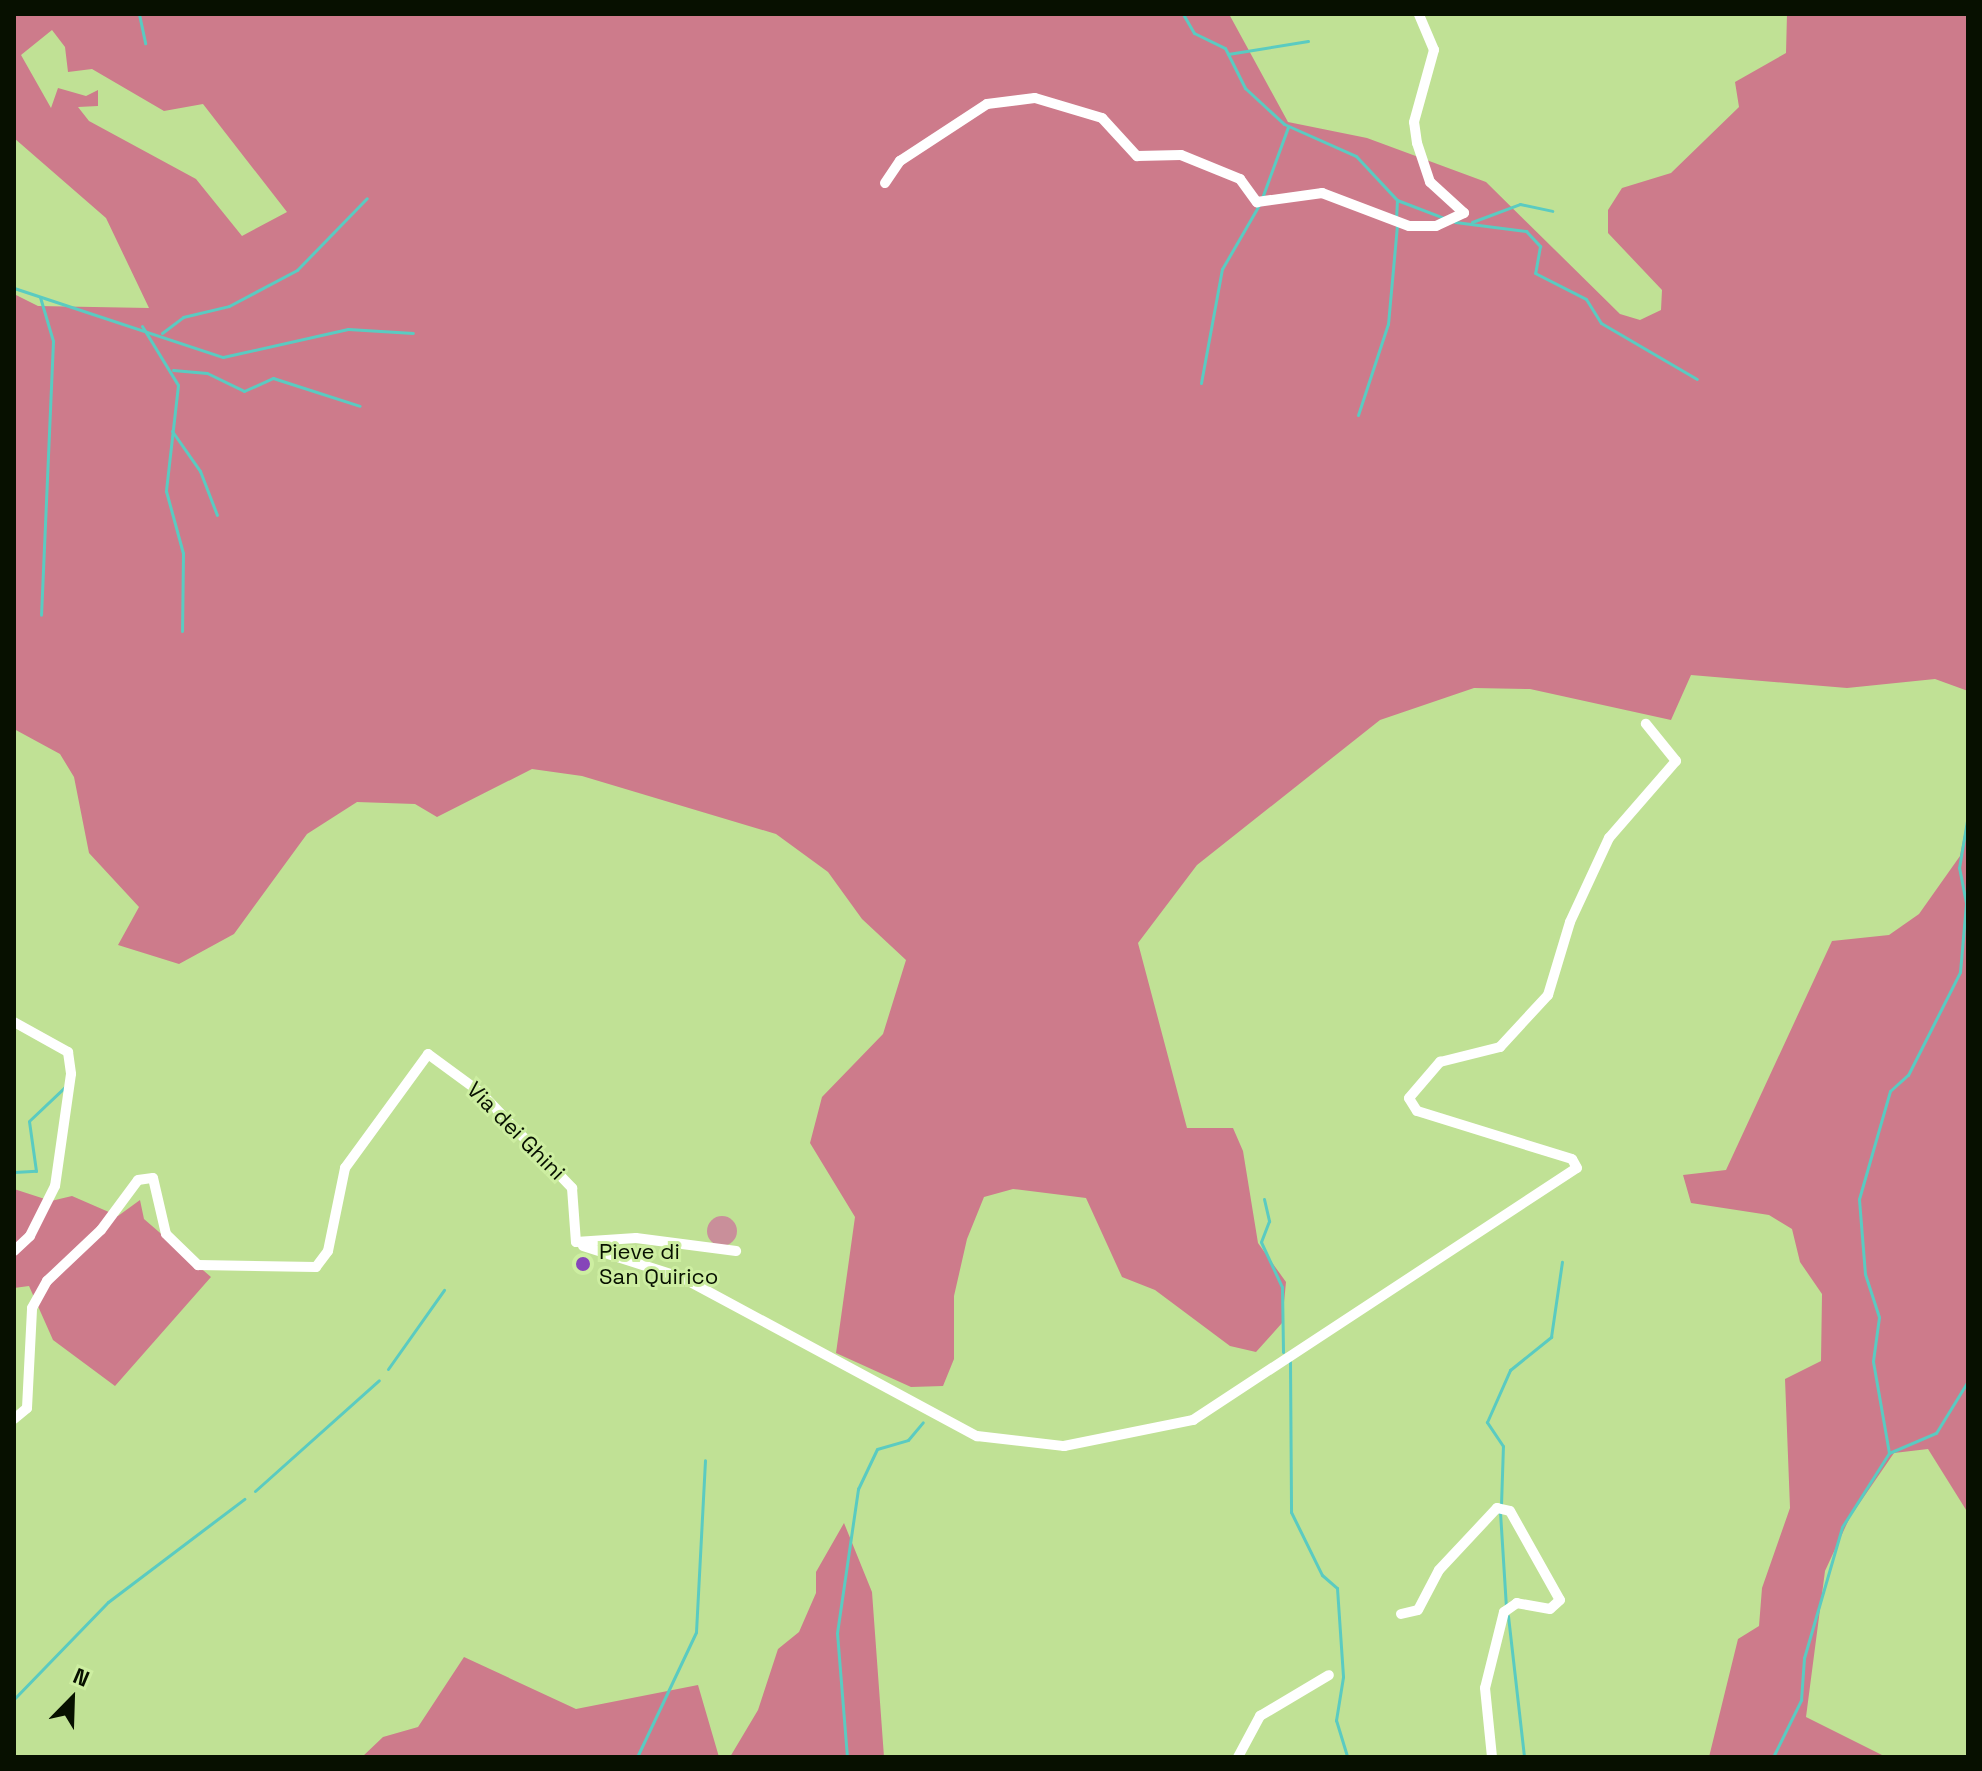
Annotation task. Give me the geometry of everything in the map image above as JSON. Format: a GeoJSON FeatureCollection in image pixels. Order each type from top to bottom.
{"type":"FeatureCollection","features":[{"type":"Feature","properties":{"kind":"street"},"geometry":{"type":"LineString","coordinates":[[885,183],[900,161],[987,104],[1035,98],[1102,118],[1137,156],[1181,155],[1240,179],[1257,202],[1322,193],[1409,226],[1436,226],[1464,213],[1430,182],[1417,143],[1414,122],[1434,50],[1419,14]]}},
{"type":"Feature","properties":{"kind":"street"},"geometry":{"type":"LineString","coordinates":[[583,1246],[664,1269],[977,1436],[1064,1446],[1193,1420],[1577,1168],[1572,1159],[1417,1111],[1409,1098],[1440,1062],[1500,1047],[1548,995],[1570,922],[1609,838],[1676,761],[1646,724]]}},
{"type":"Feature","properties":{"kind":"street"},"geometry":{"type":"LineString","coordinates":[[14,1022],[68,1052],[71,1074],[55,1186],[14,1251]]}},
{"type":"Feature","properties":{"kind":"street","name":"Via dei Ghini"},"geometry":{"type":"LineString","coordinates":[[14,1419],[27,1408],[32,1308],[47,1281],[101,1230],[138,1180],[153,1178],[166,1234],[198,1265],[316,1267],[328,1251],[345,1168],[414,1069],[428,1054],[438,1055],[572,1188],[572,1238],[583,1246]]}},
{"type":"Feature","properties":{"kind":"street"},"geometry":{"type":"LineString","coordinates":[[583,1246],[624,1237],[736,1251]]}},
{"type":"Feature","properties":{"kind":"street"},"geometry":{"type":"LineString","coordinates":[[1401,1614],[1418,1610],[1439,1570],[1497,1508],[1510,1511],[1560,1600],[1550,1609],[1517,1603],[1504,1612],[1485,1688],[1492,1757]]}},
{"type":"Feature","properties":{"kind":"street"},"geometry":{"type":"LineString","coordinates":[[1238,1757],[1260,1716],[1329,1675]]}},
{"type":"Feature","properties":{"kind":"shaded area"},"geometry":{"type":"Polygon","coordinates":[[[14,14],[1229,14],[1288,122],[1367,138],[1486,182],[1620,314],[1640,320],[1661,310],[1662,290],[1608,233],[1608,210],[1622,188],[1671,173],[1739,107],[1735,82],[1786,53],[1787,14],[1968,14],[1968,691],[1935,679],[1847,688],[1691,675],[1671,720],[1530,689],[1474,688],[1380,720],[1197,865],[1138,943],[1187,1128],[1233,1128],[1243,1151],[1258,1243],[1286,1282],[1282,1323],[1256,1352],[1230,1346],[1155,1290],[1122,1277],[1086,1198],[1013,1189],[984,1197],[967,1239],[954,1296],[954,1359],[943,1386],[911,1387],[836,1353],[855,1217],[810,1143],[822,1097],[883,1034],[906,960],[862,919],[828,872],[776,834],[582,776],[532,769],[437,817],[415,804],[357,802],[307,834],[234,934],[179,964],[118,945],[139,907],[89,853],[74,777],[60,754],[14,729],[14,294],[38,306],[149,308],[106,218],[14,138],[14,14]],[[52,30],[21,55],[51,108],[58,88],[86,96],[98,90],[98,106],[78,107],[89,121],[196,179],[242,236],[287,212],[203,104],[164,111],[92,69],[68,72],[65,47],[52,30]]]}},
{"type":"Feature","properties":{"kind":"shaded area"},"geometry":{"type":"Polygon","coordinates":[[[1968,814],[1968,1513],[1928,1449],[1894,1453],[1850,1517],[1825,1571],[1806,1717],[1886,1757],[1709,1757],[1738,1639],[1759,1626],[1762,1588],[1790,1508],[1785,1379],[1821,1361],[1822,1294],[1800,1262],[1792,1229],[1769,1215],[1691,1203],[1683,1175],[1726,1170],[1832,941],[1889,935],[1919,914],[1960,856],[1968,814]]]}},
{"type":"Feature","properties":{"kind":"shaded area"},"geometry":{"type":"Polygon","coordinates":[[[14,1189],[51,1201],[72,1196],[118,1216],[140,1200],[144,1219],[211,1277],[115,1386],[53,1340],[29,1286],[14,1288],[14,1189]]]}},
{"type":"Feature","properties":{"kind":"shaded area"},"geometry":{"type":"Polygon","coordinates":[[[722,1216],[733,1220],[737,1231],[733,1242],[722,1246],[711,1242],[707,1231],[711,1220],[722,1216]]]}},
{"type":"Feature","properties":{"kind":"shaded area"},"geometry":{"type":"Polygon","coordinates":[[[844,1523],[872,1592],[884,1757],[730,1757],[758,1710],[778,1649],[799,1632],[816,1593],[816,1572],[844,1523]]]}},
{"type":"Feature","properties":{"kind":"shaded area"},"geometry":{"type":"Polygon","coordinates":[[[464,1657],[576,1709],[698,1685],[719,1757],[362,1757],[383,1737],[418,1727],[464,1657]]]}},
{"type":"Feature","properties":{"kind":"waterway"},"geometry":{"type":"LineString","coordinates":[[139,14],[145,43]]}},
{"type":"Feature","properties":{"kind":"waterway"},"geometry":{"type":"LineString","coordinates":[[1183,14],[1194,33],[1225,48],[1245,88],[1284,124],[1356,156],[1397,200],[1444,218]]}},
{"type":"Feature","properties":{"kind":"waterway"},"geometry":{"type":"LineString","coordinates":[[1228,54],[1308,41]]}},
{"type":"Feature","properties":{"kind":"waterway"},"geometry":{"type":"LineString","coordinates":[[1262,198],[1288,127]]}},
{"type":"Feature","properties":{"kind":"waterway"},"geometry":{"type":"LineString","coordinates":[[162,333],[183,317],[229,306],[297,270],[367,198]]}},
{"type":"Feature","properties":{"kind":"waterway"},"geometry":{"type":"LineString","coordinates":[[1396,219],[1397,200]]}},
{"type":"Feature","properties":{"kind":"waterway"},"geometry":{"type":"LineString","coordinates":[[1472,222],[1520,204],[1552,211]]}},
{"type":"Feature","properties":{"kind":"waterway"},"geometry":{"type":"LineString","coordinates":[[1201,383],[1222,269],[1259,205]]}},
{"type":"Feature","properties":{"kind":"waterway"},"geometry":{"type":"LineString","coordinates":[[1455,222],[1526,231],[1540,246],[1535,273],[1586,299],[1601,323],[1697,379]]}},
{"type":"Feature","properties":{"kind":"waterway"},"geometry":{"type":"LineString","coordinates":[[1358,415],[1388,324],[1397,226]]}},
{"type":"Feature","properties":{"kind":"waterway"},"geometry":{"type":"LineString","coordinates":[[14,288],[223,357],[348,329],[413,333]]}},
{"type":"Feature","properties":{"kind":"waterway"},"geometry":{"type":"LineString","coordinates":[[40,297],[53,341],[41,615]]}},
{"type":"Feature","properties":{"kind":"waterway"},"geometry":{"type":"LineString","coordinates":[[142,326],[178,385],[166,491],[183,553],[182,631]]}},
{"type":"Feature","properties":{"kind":"waterway"},"geometry":{"type":"LineString","coordinates":[[173,370],[207,373],[244,391],[273,378],[360,406]]}},
{"type":"Feature","properties":{"kind":"waterway"},"geometry":{"type":"LineString","coordinates":[[172,431],[200,471],[217,515]]}},
{"type":"Feature","properties":{"kind":"waterway"},"geometry":{"type":"LineString","coordinates":[[1773,1757],[1801,1700],[1804,1658],[1842,1527],[1889,1453],[1873,1361],[1879,1317],[1865,1274],[1859,1199],[1890,1091],[1908,1075],[1960,972],[1966,903],[1959,868],[1968,815]]}},
{"type":"Feature","properties":{"kind":"waterway"},"geometry":{"type":"LineString","coordinates":[[14,1172],[36,1171],[29,1121],[65,1087]]}},
{"type":"Feature","properties":{"kind":"waterway"},"geometry":{"type":"LineString","coordinates":[[1264,1199],[1269,1221],[1261,1242],[1282,1287],[1283,1352]]}},
{"type":"Feature","properties":{"kind":"waterway"},"geometry":{"type":"LineString","coordinates":[[1501,1505],[1503,1446],[1487,1422],[1510,1370],[1551,1337],[1562,1262]]}},
{"type":"Feature","properties":{"kind":"waterway"},"geometry":{"type":"LineString","coordinates":[[388,1369],[444,1290]]}},
{"type":"Feature","properties":{"kind":"waterway"},"geometry":{"type":"LineString","coordinates":[[1290,1362],[1291,1512],[1322,1575],[1337,1588],[1343,1677],[1336,1720],[1347,1757]]}},
{"type":"Feature","properties":{"kind":"waterway"},"geometry":{"type":"LineString","coordinates":[[255,1491],[379,1380]]}},
{"type":"Feature","properties":{"kind":"waterway"},"geometry":{"type":"LineString","coordinates":[[1889,1453],[1936,1433],[1968,1381]]}},
{"type":"Feature","properties":{"kind":"waterway"},"geometry":{"type":"LineString","coordinates":[[847,1757],[837,1633],[858,1489],[877,1449],[908,1440],[923,1422]]}},
{"type":"Feature","properties":{"kind":"waterway"},"geometry":{"type":"LineString","coordinates":[[637,1757],[696,1632],[705,1460]]}},
{"type":"Feature","properties":{"kind":"waterway"},"geometry":{"type":"LineString","coordinates":[[14,1699],[108,1602],[244,1499]]}},
{"type":"Feature","properties":{"kind":"waterway"},"geometry":{"type":"LineString","coordinates":[[1500,1512],[1506,1608]]}},
{"type":"Feature","properties":{"kind":"waterway"},"geometry":{"type":"LineString","coordinates":[[1508,1616],[1524,1757]]}},
{"type":"Feature","properties":{"kind":"place","name":"Pieve di San Quirico"},"geometry":{"type":"Point","coordinates":[583,1264]}}]}
